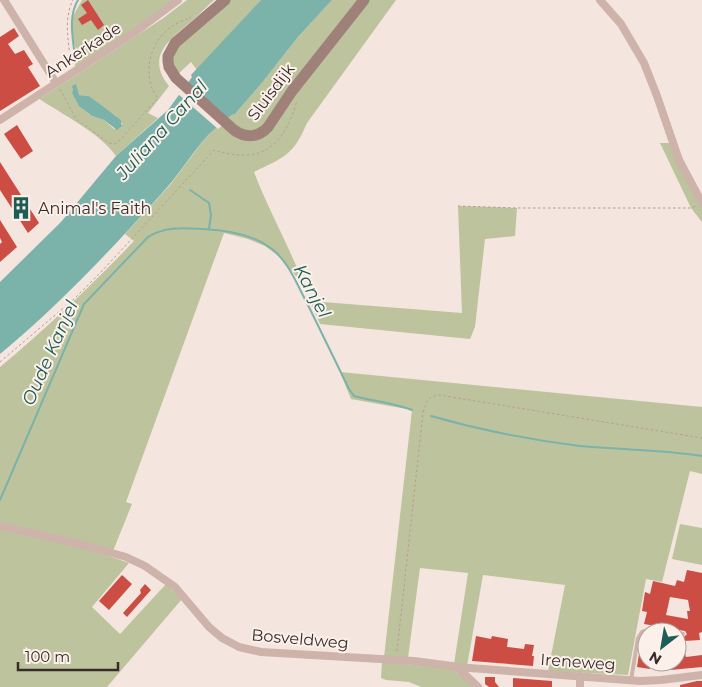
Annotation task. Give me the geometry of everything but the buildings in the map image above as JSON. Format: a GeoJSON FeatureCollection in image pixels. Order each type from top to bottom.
{"type":"FeatureCollection","features":[{"type":"Feature","properties":{"kind":"street"},"geometry":{"type":"LineString","coordinates":[[4,0],[56,83]]}},
{"type":"Feature","properties":{"kind":"street","name":"Ankerkade"},"geometry":{"type":"LineString","coordinates":[[0,120],[135,32],[178,0]]}},
{"type":"Feature","properties":{"kind":"street","name":"Sluisdijk"},"geometry":{"type":"LineString","coordinates":[[225,0],[172,47],[168,56],[169,67],[176,78],[234,130],[243,135],[252,136],[267,129],[292,91],[364,0]]}},
{"type":"Feature","properties":{"kind":"street"},"geometry":{"type":"LineString","coordinates":[[600,0],[621,24],[644,63],[679,160],[701,204]]}},
{"type":"Feature","properties":{"kind":"street","name":"Bosveldweg"},"geometry":{"type":"LineString","coordinates":[[0,526],[76,543],[126,557],[145,566],[175,587],[216,633],[239,647],[261,652],[396,660],[452,666]]}},
{"type":"Feature","properties":{"kind":"street"},"geometry":{"type":"LineString","coordinates":[[452,666],[478,687]]}},
{"type":"Feature","properties":{"kind":"street","name":"Ireneweg"},"geometry":{"type":"LineString","coordinates":[[452,666],[631,680],[640,684],[702,675]]}},
{"type":"Feature","properties":{"kind":"street"},"geometry":{"type":"LineString","coordinates":[[580,676],[580,687]]}},
{"type":"Feature","properties":{"kind":"lane"},"geometry":{"type":"LineString","coordinates":[[631,680],[637,644]]}},
{"type":"Feature","properties":{"kind":"path"},"geometry":{"type":"LineString","coordinates":[[72,74],[68,26],[69,8],[73,0]]}},
{"type":"Feature","properties":{"kind":"path"},"geometry":{"type":"LineString","coordinates":[[56,83],[76,119],[114,144],[118,142],[158,98],[153,89],[150,68],[152,54],[159,39],[167,29],[192,16]]}},
{"type":"Feature","properties":{"kind":"path"},"geometry":{"type":"LineString","coordinates":[[0,362],[79,293],[214,150],[236,156],[249,155],[266,150],[278,141],[298,98]]}},
{"type":"Feature","properties":{"kind":"path"},"geometry":{"type":"LineString","coordinates":[[458,206],[691,208],[701,204]]}},
{"type":"Feature","properties":{"kind":"path"},"geometry":{"type":"LineString","coordinates":[[396,660],[423,412],[427,400],[431,396],[439,395],[702,438]]}},
{"type":"Feature","properties":{"kind":"green space"},"geometry":{"type":"Polygon","coordinates":[[[82,0],[174,0],[151,18],[75,67],[76,50],[72,36],[72,18],[82,0]]]}},
{"type":"Feature","properties":{"kind":"green space"},"geometry":{"type":"Polygon","coordinates":[[[187,0],[214,0],[177,33],[164,48],[160,56],[159,65],[162,75],[169,86],[148,113],[158,118],[116,156],[100,139],[80,124],[38,98],[41,98],[162,19],[187,0]],[[73,89],[72,93],[84,110],[92,116],[104,120],[114,129],[123,125],[116,116],[89,96],[79,95],[73,89]]]}},
{"type":"Feature","properties":{"kind":"green space"},"geometry":{"type":"Polygon","coordinates":[[[230,0],[261,0],[197,70],[191,62],[178,74],[172,65],[172,59],[177,48],[230,0]]]}},
{"type":"Feature","properties":{"kind":"green space"},"geometry":{"type":"Polygon","coordinates":[[[332,0],[396,0],[307,123],[292,149],[280,159],[254,172],[305,287],[281,258],[265,246],[248,239],[224,233],[126,502],[132,504],[113,551],[0,522],[0,367],[69,306],[134,241],[125,234],[170,185],[203,141],[214,129],[233,113],[235,114],[298,37],[332,0]]]}},
{"type":"Feature","properties":{"kind":"green space"},"geometry":{"type":"Polygon","coordinates":[[[660,143],[671,143],[702,206],[702,222],[691,208],[660,143]]]}},
{"type":"Feature","properties":{"kind":"green space"},"geometry":{"type":"Polygon","coordinates":[[[458,206],[517,208],[515,236],[485,239],[475,327],[470,339],[320,324],[310,301],[462,313],[458,206]]]}},
{"type":"Feature","properties":{"kind":"green space"},"geometry":{"type":"Polygon","coordinates":[[[340,372],[702,407],[702,474],[690,471],[662,582],[646,579],[628,675],[548,671],[565,585],[483,575],[467,666],[454,664],[468,573],[420,568],[408,658],[384,657],[412,410],[351,399],[340,372]]]}},
{"type":"Feature","properties":{"kind":"green space"},"geometry":{"type":"Polygon","coordinates":[[[680,524],[702,528],[702,565],[672,559],[680,524]]]}},
{"type":"Feature","properties":{"kind":"green space"},"geometry":{"type":"Polygon","coordinates":[[[0,527],[94,551],[129,563],[92,607],[120,634],[166,584],[182,599],[107,687],[0,687],[0,527]]]}},
{"type":"Feature","properties":{"kind":"green space"},"geometry":{"type":"Polygon","coordinates":[[[382,662],[448,668],[462,675],[475,687],[421,687],[409,682],[386,680],[381,678],[382,662]]]}},
{"type":"Feature","properties":{"kind":"water","name":"Juliana Canal"},"geometry":{"type":"Polygon","coordinates":[[[261,0],[332,0],[298,37],[235,114],[221,123],[205,138],[167,187],[123,235],[64,297],[0,354],[0,282],[61,222],[116,156],[168,110],[192,77],[191,75],[261,0]]]}},
{"type":"Feature","properties":{"kind":"water"},"geometry":{"type":"Polygon","coordinates":[[[76,84],[79,95],[89,96],[121,120],[123,125],[117,130],[104,120],[92,116],[79,106],[72,93],[72,86],[76,84]]]}},
{"type":"Feature","properties":{"kind":"pier"},"geometry":{"type":"Polygon","coordinates":[[[186,81],[229,120],[218,129],[178,94],[186,81]]]}},
{"type":"Feature","properties":{"kind":"waterway","name":"Kanjel"},"geometry":{"type":"LineString","coordinates":[[74,49],[72,18],[78,0]]}},
{"type":"Feature","properties":{"kind":"waterway","name":"Kanjel"},"geometry":{"type":"LineString","coordinates":[[190,190],[209,203],[211,215],[209,229]]}},
{"type":"Feature","properties":{"kind":"waterway","name":"Oude Kanjel"},"geometry":{"type":"LineString","coordinates":[[0,500],[84,304],[148,237],[168,229],[189,228],[230,232],[248,236],[272,249],[283,260],[292,274],[354,396],[412,410]]}},
{"type":"Feature","properties":{"kind":"waterway","name":"Kanjel"},"geometry":{"type":"LineString","coordinates":[[431,416],[486,430],[561,444],[702,456]]}},
{"type":"Feature","properties":{"kind":"place","name":"Animal's Faith"},"geometry":{"type":"Point","coordinates":[21,208]}}]}
